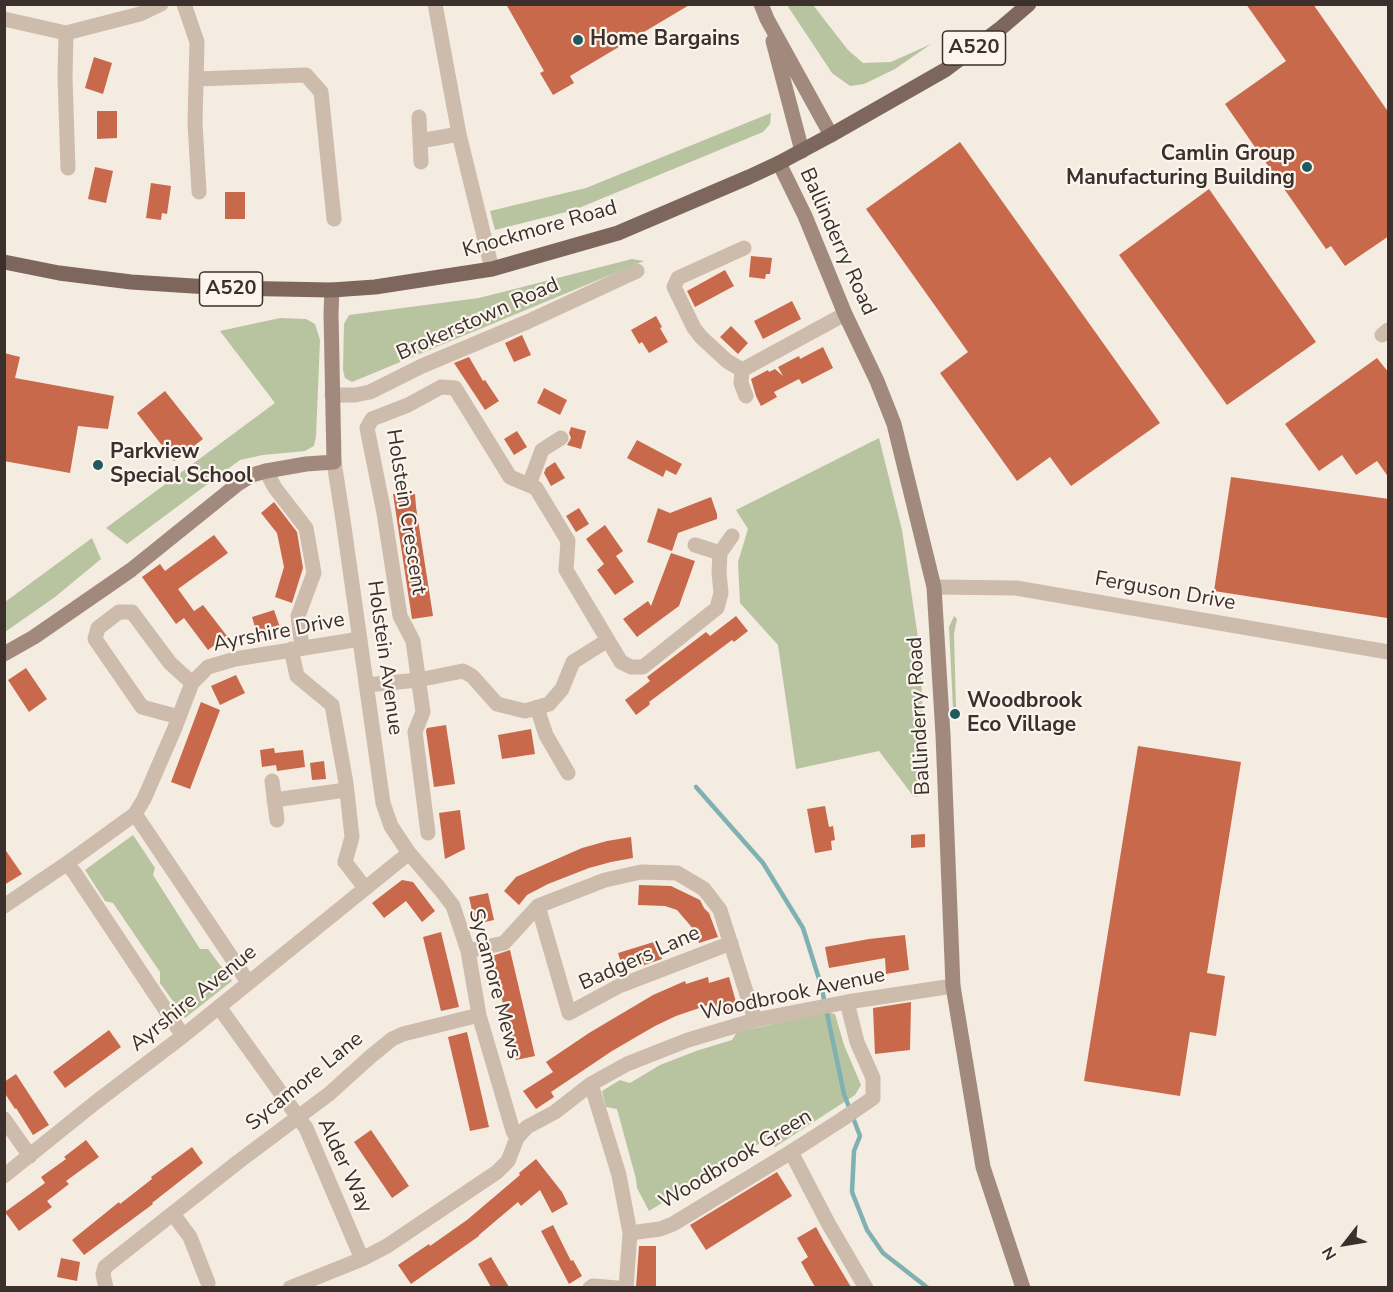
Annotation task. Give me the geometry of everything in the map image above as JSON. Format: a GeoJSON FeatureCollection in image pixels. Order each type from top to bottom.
{"type":"FeatureCollection","features":[{"type":"Feature","properties":{"kind":"main road","name":"Knockmore Road"},"geometry":{"type":"LineString","coordinates":[[4,262],[58,273],[131,282],[224,288],[332,290],[375,287],[492,269],[618,233],[779,163],[945,70],[1029,4]]}},
{"type":"Feature","properties":{"kind":"main road","name":"Ballinderry Road"},"geometry":{"type":"LineString","coordinates":[[764,12],[831,135]]}},
{"type":"Feature","properties":{"kind":"main road","name":"Ballinderry Road"},"geometry":{"type":"LineString","coordinates":[[764,12],[802,151]]}},
{"type":"Feature","properties":{"kind":"main road","name":"Ballinderry Road"},"geometry":{"type":"LineString","coordinates":[[779,163],[805,216],[845,314],[878,381],[894,424],[934,587],[943,735],[953,986],[983,1167],[1023,1287]]}},
{"type":"Feature","properties":{"kind":"main road"},"geometry":{"type":"LineString","coordinates":[[4,654],[34,637],[131,570],[252,475],[306,464],[334,462],[332,290]]}},
{"type":"Feature","properties":{"kind":"street"},"geometry":{"type":"LineString","coordinates":[[4,20],[66,33],[140,14],[161,4]]}},
{"type":"Feature","properties":{"kind":"street"},"geometry":{"type":"LineString","coordinates":[[184,4],[198,42],[195,123],[200,192]]}},
{"type":"Feature","properties":{"kind":"street"},"geometry":{"type":"LineString","coordinates":[[435,4],[459,134],[492,269]]}},
{"type":"Feature","properties":{"kind":"street"},"geometry":{"type":"LineString","coordinates":[[66,33],[68,168]]}},
{"type":"Feature","properties":{"kind":"street"},"geometry":{"type":"LineString","coordinates":[[197,79],[306,75],[321,92],[334,219]]}},
{"type":"Feature","properties":{"kind":"street"},"geometry":{"type":"LineString","coordinates":[[418,117],[420,162]]}},
{"type":"Feature","properties":{"kind":"street"},"geometry":{"type":"LineString","coordinates":[[420,141],[459,134]]}},
{"type":"Feature","properties":{"kind":"street"},"geometry":{"type":"LineString","coordinates":[[742,370],[727,362],[701,337],[694,328],[674,287],[678,278],[731,261],[744,248]]}},
{"type":"Feature","properties":{"kind":"street","name":"Brokerstown Road"},"geometry":{"type":"LineString","coordinates":[[332,395],[355,395],[370,392],[422,366],[527,322],[637,271]]}},
{"type":"Feature","properties":{"kind":"street"},"geometry":{"type":"LineString","coordinates":[[742,370],[845,314]]}},
{"type":"Feature","properties":{"kind":"street"},"geometry":{"type":"LineString","coordinates":[[742,370],[741,383],[746,396]]}},
{"type":"Feature","properties":{"kind":"street","name":"Holstein Crescent"},"geometry":{"type":"LineString","coordinates":[[418,680],[413,641],[400,616],[384,513],[367,428],[372,419],[408,405],[441,387],[455,388],[510,477],[536,488],[568,541],[566,570],[621,662],[631,667],[644,667],[717,608],[721,593],[720,553]]}},
{"type":"Feature","properties":{"kind":"street"},"geometry":{"type":"LineString","coordinates":[[529,485],[542,450],[561,438]]}},
{"type":"Feature","properties":{"kind":"street","name":"Holstein Avenue"},"geometry":{"type":"LineString","coordinates":[[334,462],[383,803],[392,826],[409,854]]}},
{"type":"Feature","properties":{"kind":"street"},"geometry":{"type":"LineString","coordinates":[[266,471],[275,488],[306,528],[314,573],[298,616],[297,676],[332,705],[352,837],[345,862],[365,888]]}},
{"type":"Feature","properties":{"kind":"street"},"geometry":{"type":"LineString","coordinates":[[695,545],[720,553],[732,536]]}},
{"type":"Feature","properties":{"kind":"street","name":"Ferguson Drive"},"geometry":{"type":"LineString","coordinates":[[934,587],[1016,588],[1389,652]]}},
{"type":"Feature","properties":{"kind":"street"},"geometry":{"type":"LineString","coordinates":[[4,906],[135,814],[144,800],[179,717],[192,683],[170,663],[132,612],[119,612],[98,628],[95,639],[142,707],[179,717]]}},
{"type":"Feature","properties":{"kind":"street","name":"Ayrshire Drive"},"geometry":{"type":"LineString","coordinates":[[192,683],[208,667],[235,659],[360,639]]}},
{"type":"Feature","properties":{"kind":"street"},"geometry":{"type":"LineString","coordinates":[[366,685],[418,680],[463,671],[472,676],[497,704],[525,711],[549,704],[562,689],[573,662],[608,640]]}},
{"type":"Feature","properties":{"kind":"street"},"geometry":{"type":"LineString","coordinates":[[418,680],[423,712],[415,732],[428,833]]}},
{"type":"Feature","properties":{"kind":"street"},"geometry":{"type":"LineString","coordinates":[[537,708],[546,735],[568,773]]}},
{"type":"Feature","properties":{"kind":"street"},"geometry":{"type":"LineString","coordinates":[[272,781],[277,820]]}},
{"type":"Feature","properties":{"kind":"street"},"geometry":{"type":"LineString","coordinates":[[274,800],[346,790]]}},
{"type":"Feature","properties":{"kind":"street"},"geometry":{"type":"LineString","coordinates":[[135,814],[248,982]]}},
{"type":"Feature","properties":{"kind":"street","name":"Ayrshire Avenue"},"geometry":{"type":"LineString","coordinates":[[4,1176],[183,1036],[409,854]]}},
{"type":"Feature","properties":{"kind":"street","name":"Sycamore Mews"},"geometry":{"type":"LineString","coordinates":[[409,854],[453,906],[468,951],[479,1016],[517,1138]]}},
{"type":"Feature","properties":{"kind":"street"},"geometry":{"type":"LineString","coordinates":[[66,864],[74,872],[183,1036]]}},
{"type":"Feature","properties":{"kind":"street","name":"Badgers Lane"},"geometry":{"type":"LineString","coordinates":[[468,951],[504,943],[538,906],[605,880],[641,872],[677,873],[704,889],[720,910],[755,1020]]}},
{"type":"Feature","properties":{"kind":"street","name":"Badgers Lane"},"geometry":{"type":"LineString","coordinates":[[538,906],[569,1013],[619,986],[730,943]]}},
{"type":"Feature","properties":{"kind":"street","name":"Woodbrook Avenue"},"geometry":{"type":"LineString","coordinates":[[290,1287],[362,1259],[387,1246],[497,1172],[508,1161],[517,1138],[527,1127],[555,1112],[591,1084],[627,1064],[688,1040],[755,1020],[841,1003],[953,986]]}},
{"type":"Feature","properties":{"kind":"street","name":"Woodbrook Green"},"geometry":{"type":"LineString","coordinates":[[630,1233],[660,1229],[673,1224],[842,1120],[873,1098],[873,1078],[841,1003]]}},
{"type":"Feature","properties":{"kind":"street","name":"Alder Way"},"geometry":{"type":"LineString","coordinates":[[219,1007],[306,1128],[362,1259]]}},
{"type":"Feature","properties":{"kind":"street","name":"Sycamore Lane"},"geometry":{"type":"LineString","coordinates":[[106,1287],[103,1280],[105,1267],[329,1094],[392,1040],[403,1034],[479,1016]]}},
{"type":"Feature","properties":{"kind":"street"},"geometry":{"type":"LineString","coordinates":[[591,1084],[620,1175],[630,1233],[626,1287]]}},
{"type":"Feature","properties":{"kind":"street"},"geometry":{"type":"LineString","coordinates":[[4,1119],[30,1156]]}},
{"type":"Feature","properties":{"kind":"street"},"geometry":{"type":"LineString","coordinates":[[791,1152],[828,1223],[866,1287]]}},
{"type":"Feature","properties":{"kind":"street"},"geometry":{"type":"LineString","coordinates":[[173,1214],[190,1237],[208,1283]]}},
{"type":"Feature","properties":{"kind":"street"},"geometry":{"type":"LineString","coordinates":[[590,1287],[617,1287]]}},
{"type":"Feature","properties":{"kind":"green space"},"geometry":{"type":"Polygon","coordinates":[[[787,5],[813,5],[848,50],[863,63],[891,62],[931,44],[895,69],[864,84],[850,86],[832,73],[787,5]]]}},
{"type":"Feature","properties":{"kind":"green space"},"geometry":{"type":"Polygon","coordinates":[[[771,113],[770,124],[763,132],[574,210],[495,230],[490,211],[586,188],[771,113]]]}},
{"type":"Feature","properties":{"kind":"green space"},"geometry":{"type":"Polygon","coordinates":[[[632,259],[644,261],[352,382],[345,378],[343,370],[344,324],[349,315],[479,298],[632,259]]]}},
{"type":"Feature","properties":{"kind":"green space"},"geometry":{"type":"Polygon","coordinates":[[[280,318],[306,319],[315,324],[320,340],[314,446],[305,451],[240,460],[127,544],[106,528],[275,403],[220,331],[280,318]]]}},
{"type":"Feature","properties":{"kind":"green space"},"geometry":{"type":"Polygon","coordinates":[[[879,438],[902,530],[920,651],[926,795],[914,797],[879,751],[796,769],[778,645],[740,603],[738,562],[748,529],[736,510],[879,438]]]}},
{"type":"Feature","properties":{"kind":"green space"},"geometry":{"type":"Polygon","coordinates":[[[92,538],[101,559],[55,597],[5,632],[5,602],[92,538]]]}},
{"type":"Feature","properties":{"kind":"green space"},"geometry":{"type":"Polygon","coordinates":[[[954,616],[957,619],[954,634],[956,707],[953,709],[949,627],[954,616]]]}},
{"type":"Feature","properties":{"kind":"green space"},"geometry":{"type":"Polygon","coordinates":[[[133,835],[155,868],[153,875],[200,949],[208,949],[232,981],[185,1018],[160,983],[160,972],[113,903],[105,901],[85,870],[133,835]]]}},
{"type":"Feature","properties":{"kind":"green space"},"geometry":{"type":"Polygon","coordinates":[[[827,1012],[835,1014],[844,1045],[861,1085],[855,1095],[775,1147],[765,1140],[649,1211],[637,1188],[617,1109],[606,1107],[602,1091],[620,1080],[630,1083],[660,1065],[732,1040],[737,1032],[827,1012]]]}},
{"type":"Feature","properties":{"kind":"building","name":"Home Bargains"},"geometry":{"type":"Polygon","coordinates":[[[506,4],[691,4],[570,76],[574,83],[553,95],[540,73],[544,71],[506,4]]]}},
{"type":"Feature","properties":{"kind":"building"},"geometry":{"type":"Polygon","coordinates":[[[1246,4],[1313,4],[1389,113],[1389,236],[1345,266],[1331,246],[1326,249],[1225,104],[1286,61],[1246,4]]]}},
{"type":"Feature","properties":{"kind":"building"},"geometry":{"type":"Polygon","coordinates":[[[94,57],[112,63],[103,94],[85,88],[94,57]]]}},
{"type":"Feature","properties":{"kind":"building"},"geometry":{"type":"Polygon","coordinates":[[[97,111],[117,111],[117,138],[97,139],[97,111]]]}},
{"type":"Feature","properties":{"kind":"building"},"geometry":{"type":"Polygon","coordinates":[[[960,142],[1160,423],[1071,486],[1050,457],[1017,481],[940,373],[968,352],[866,209],[960,142]]]}},
{"type":"Feature","properties":{"kind":"building"},"geometry":{"type":"Polygon","coordinates":[[[95,167],[113,171],[106,203],[88,199],[95,167]]]}},
{"type":"Feature","properties":{"kind":"building"},"geometry":{"type":"Polygon","coordinates":[[[151,183],[171,186],[167,214],[162,213],[161,220],[146,218],[151,183]]]}},
{"type":"Feature","properties":{"kind":"building"},"geometry":{"type":"Polygon","coordinates":[[[1209,189],[1316,342],[1227,405],[1119,255],[1209,189]]]}},
{"type":"Feature","properties":{"kind":"building"},"geometry":{"type":"Polygon","coordinates":[[[225,192],[245,192],[245,219],[225,219],[225,192]]]}},
{"type":"Feature","properties":{"kind":"building"},"geometry":{"type":"Polygon","coordinates":[[[751,256],[772,258],[770,274],[766,274],[765,279],[749,277],[751,256]]]}},
{"type":"Feature","properties":{"kind":"building"},"geometry":{"type":"Polygon","coordinates":[[[725,270],[734,286],[695,307],[687,291],[725,270]]]}},
{"type":"Feature","properties":{"kind":"building"},"geometry":{"type":"Polygon","coordinates":[[[792,301],[801,319],[763,339],[754,321],[792,301]]]}},
{"type":"Feature","properties":{"kind":"building"},"geometry":{"type":"Polygon","coordinates":[[[656,316],[668,342],[649,353],[642,342],[639,344],[631,330],[656,316]]]}},
{"type":"Feature","properties":{"kind":"building"},"geometry":{"type":"Polygon","coordinates":[[[731,326],[748,343],[738,354],[720,337],[731,326]]]}},
{"type":"Feature","properties":{"kind":"building"},"geometry":{"type":"Polygon","coordinates":[[[522,335],[531,355],[514,362],[505,343],[522,335]]]}},
{"type":"Feature","properties":{"kind":"building"},"geometry":{"type":"Polygon","coordinates":[[[823,347],[833,368],[802,384],[799,379],[774,392],[777,397],[761,406],[751,379],[775,369],[783,376],[778,367],[823,347]]]}},
{"type":"Feature","properties":{"kind":"building"},"geometry":{"type":"Polygon","coordinates":[[[4,353],[20,357],[15,378],[114,396],[108,429],[78,426],[70,473],[4,461],[4,353]]]}},
{"type":"Feature","properties":{"kind":"building"},"geometry":{"type":"Polygon","coordinates":[[[469,357],[483,381],[485,380],[499,401],[485,410],[454,363],[469,357]]]}},
{"type":"Feature","properties":{"kind":"building"},"geometry":{"type":"Polygon","coordinates":[[[1377,358],[1389,373],[1389,478],[1377,461],[1356,475],[1342,455],[1319,471],[1285,424],[1377,358]]]}},
{"type":"Feature","properties":{"kind":"building"},"geometry":{"type":"Polygon","coordinates":[[[544,388],[567,400],[560,415],[537,403],[544,388]]]}},
{"type":"Feature","properties":{"kind":"building"},"geometry":{"type":"Polygon","coordinates":[[[165,391],[203,439],[174,461],[137,413],[165,391]]]}},
{"type":"Feature","properties":{"kind":"building"},"geometry":{"type":"Polygon","coordinates":[[[571,427],[586,431],[581,449],[567,445],[571,438],[569,433],[571,427]]]}},
{"type":"Feature","properties":{"kind":"building"},"geometry":{"type":"Polygon","coordinates":[[[517,431],[527,447],[514,455],[504,439],[517,431]]]}},
{"type":"Feature","properties":{"kind":"building"},"geometry":{"type":"Polygon","coordinates":[[[637,440],[682,464],[676,475],[666,470],[663,477],[627,458],[637,440]]]}},
{"type":"Feature","properties":{"kind":"building"},"geometry":{"type":"Polygon","coordinates":[[[555,462],[565,478],[551,486],[544,473],[546,468],[555,462]]]}},
{"type":"Feature","properties":{"kind":"building"},"geometry":{"type":"Polygon","coordinates":[[[1231,477],[1389,499],[1387,618],[1214,591],[1231,477]]]}},
{"type":"Feature","properties":{"kind":"building"},"geometry":{"type":"Polygon","coordinates":[[[393,494],[415,494],[433,616],[412,619],[393,494]]]}},
{"type":"Feature","properties":{"kind":"building"},"geometry":{"type":"Polygon","coordinates":[[[711,497],[717,519],[678,533],[672,551],[647,542],[658,508],[670,513],[711,497]]]}},
{"type":"Feature","properties":{"kind":"building"},"geometry":{"type":"Polygon","coordinates":[[[274,502],[297,532],[303,568],[292,603],[275,597],[284,567],[277,533],[261,513],[274,502]]]}},
{"type":"Feature","properties":{"kind":"building"},"geometry":{"type":"Polygon","coordinates":[[[579,508],[589,524],[576,532],[566,516],[579,508]]]}},
{"type":"Feature","properties":{"kind":"building"},"geometry":{"type":"Polygon","coordinates":[[[605,525],[623,551],[616,556],[634,582],[615,595],[597,570],[604,564],[586,539],[605,525]]]}},
{"type":"Feature","properties":{"kind":"building"},"geometry":{"type":"Polygon","coordinates":[[[214,535],[228,553],[178,589],[194,611],[203,605],[227,636],[208,650],[184,618],[176,624],[142,577],[160,564],[165,571],[214,535]]]}},
{"type":"Feature","properties":{"kind":"building"},"geometry":{"type":"Polygon","coordinates":[[[671,553],[695,561],[679,606],[637,637],[623,619],[648,601],[651,606],[671,553]]]}},
{"type":"Feature","properties":{"kind":"building"},"geometry":{"type":"Polygon","coordinates":[[[274,610],[281,630],[258,637],[252,617],[274,610]]]}},
{"type":"Feature","properties":{"kind":"building"},"geometry":{"type":"Polygon","coordinates":[[[736,616],[748,631],[734,642],[732,640],[649,702],[648,706],[636,715],[625,700],[650,681],[647,677],[706,632],[710,636],[736,616]]]}},
{"type":"Feature","properties":{"kind":"building"},"geometry":{"type":"Polygon","coordinates":[[[26,668],[47,699],[29,712],[8,680],[26,668]]]}},
{"type":"Feature","properties":{"kind":"building"},"geometry":{"type":"Polygon","coordinates":[[[236,675],[245,693],[220,705],[211,686],[236,675]]]}},
{"type":"Feature","properties":{"kind":"building"},"geometry":{"type":"Polygon","coordinates":[[[201,702],[220,710],[190,789],[171,782],[201,702]]]}},
{"type":"Feature","properties":{"kind":"building"},"geometry":{"type":"Polygon","coordinates":[[[446,725],[455,784],[434,787],[426,731],[427,728],[446,725]]]}},
{"type":"Feature","properties":{"kind":"building"},"geometry":{"type":"Polygon","coordinates":[[[531,729],[535,754],[502,759],[498,735],[531,729]]]}},
{"type":"Feature","properties":{"kind":"building"},"geometry":{"type":"Polygon","coordinates":[[[1138,746],[1241,762],[1207,973],[1225,976],[1216,1036],[1190,1032],[1180,1096],[1084,1081],[1138,746]]]}},
{"type":"Feature","properties":{"kind":"building"},"geometry":{"type":"Polygon","coordinates":[[[274,748],[275,753],[303,750],[305,767],[277,771],[276,765],[262,767],[260,750],[274,748]]]}},
{"type":"Feature","properties":{"kind":"building"},"geometry":{"type":"Polygon","coordinates":[[[324,761],[326,779],[312,780],[310,763],[324,761]]]}},
{"type":"Feature","properties":{"kind":"building"},"geometry":{"type":"Polygon","coordinates":[[[825,806],[829,827],[833,826],[835,840],[831,841],[832,850],[815,853],[807,809],[825,806]]]}},
{"type":"Feature","properties":{"kind":"building"},"geometry":{"type":"Polygon","coordinates":[[[460,810],[465,849],[445,859],[439,813],[460,810]]]}},
{"type":"Feature","properties":{"kind":"building"},"geometry":{"type":"Polygon","coordinates":[[[925,834],[925,847],[911,848],[911,835],[925,834]]]}},
{"type":"Feature","properties":{"kind":"building"},"geometry":{"type":"Polygon","coordinates":[[[631,837],[633,858],[589,868],[548,884],[527,895],[519,905],[504,891],[516,877],[582,848],[631,837]]]}},
{"type":"Feature","properties":{"kind":"building"},"geometry":{"type":"Polygon","coordinates":[[[4,848],[22,874],[4,885],[4,848]]]}},
{"type":"Feature","properties":{"kind":"building"},"geometry":{"type":"Polygon","coordinates":[[[402,880],[413,882],[435,911],[422,922],[406,901],[384,918],[372,903],[402,880]]]}},
{"type":"Feature","properties":{"kind":"building"},"geometry":{"type":"Polygon","coordinates":[[[639,885],[671,886],[700,900],[709,913],[718,937],[699,943],[695,931],[677,910],[665,906],[638,905],[639,885]]]}},
{"type":"Feature","properties":{"kind":"building"},"geometry":{"type":"Polygon","coordinates":[[[488,893],[494,920],[475,924],[469,897],[488,893]]]}},
{"type":"Feature","properties":{"kind":"building"},"geometry":{"type":"Polygon","coordinates":[[[441,932],[459,1007],[441,1011],[423,937],[441,932]]]}},
{"type":"Feature","properties":{"kind":"building"},"geometry":{"type":"Polygon","coordinates":[[[905,935],[909,970],[886,974],[885,958],[829,968],[825,947],[905,935]]]}},
{"type":"Feature","properties":{"kind":"building"},"geometry":{"type":"Polygon","coordinates":[[[657,941],[662,959],[624,972],[618,953],[657,941]]]}},
{"type":"Feature","properties":{"kind":"building"},"geometry":{"type":"Polygon","coordinates":[[[510,950],[535,1056],[516,1060],[492,956],[510,950]]]}},
{"type":"Feature","properties":{"kind":"building"},"geometry":{"type":"Polygon","coordinates":[[[708,977],[709,983],[729,977],[738,1009],[717,1015],[714,1003],[655,1026],[612,1051],[551,1092],[554,1097],[536,1109],[523,1091],[553,1072],[546,1062],[589,1033],[653,995],[685,981],[686,984],[708,977]]]}},
{"type":"Feature","properties":{"kind":"building"},"geometry":{"type":"Polygon","coordinates":[[[911,1002],[910,1050],[875,1054],[873,1008],[911,1002]]]}},
{"type":"Feature","properties":{"kind":"building"},"geometry":{"type":"Polygon","coordinates":[[[109,1030],[121,1047],[65,1088],[53,1072],[109,1030]]]}},
{"type":"Feature","properties":{"kind":"building"},"geometry":{"type":"Polygon","coordinates":[[[467,1032],[489,1127],[470,1131],[448,1037],[467,1032]]]}},
{"type":"Feature","properties":{"kind":"building"},"geometry":{"type":"Polygon","coordinates":[[[16,1074],[49,1125],[33,1135],[4,1092],[4,1082],[16,1074]]]}},
{"type":"Feature","properties":{"kind":"building"},"geometry":{"type":"Polygon","coordinates":[[[371,1130],[409,1186],[392,1198],[354,1142],[371,1130]]]}},
{"type":"Feature","properties":{"kind":"building"},"geometry":{"type":"Polygon","coordinates":[[[86,1140],[99,1157],[66,1181],[69,1184],[47,1201],[52,1207],[19,1231],[5,1212],[45,1183],[41,1177],[66,1159],[64,1157],[86,1140]]]}},
{"type":"Feature","properties":{"kind":"building"},"geometry":{"type":"Polygon","coordinates":[[[192,1147],[203,1163],[153,1204],[84,1255],[72,1240],[192,1147]]]}},
{"type":"Feature","properties":{"kind":"building"},"geometry":{"type":"Polygon","coordinates":[[[536,1159],[562,1192],[568,1204],[552,1213],[540,1190],[521,1206],[518,1202],[479,1236],[411,1284],[398,1265],[467,1220],[536,1159]]]}},
{"type":"Feature","properties":{"kind":"building"},"geometry":{"type":"Polygon","coordinates":[[[777,1172],[792,1196],[706,1250],[690,1225],[777,1172]]]}},
{"type":"Feature","properties":{"kind":"building"},"geometry":{"type":"Polygon","coordinates":[[[553,1225],[571,1261],[573,1260],[582,1276],[569,1284],[541,1231],[553,1225]]]}},
{"type":"Feature","properties":{"kind":"building"},"geometry":{"type":"Polygon","coordinates":[[[816,1227],[851,1287],[815,1287],[801,1262],[808,1257],[797,1238],[816,1227]]]}},
{"type":"Feature","properties":{"kind":"building"},"geometry":{"type":"Polygon","coordinates":[[[639,1246],[656,1246],[656,1287],[636,1287],[639,1246]]]}},
{"type":"Feature","properties":{"kind":"building"},"geometry":{"type":"Polygon","coordinates":[[[491,1257],[509,1287],[491,1287],[478,1264],[491,1257]]]}},
{"type":"Feature","properties":{"kind":"building"},"geometry":{"type":"Polygon","coordinates":[[[61,1258],[80,1262],[77,1281],[57,1277],[61,1258]]]}},
{"type":"Feature","properties":{"kind":"waterway"},"geometry":{"type":"LineString","coordinates":[[696,787],[763,863],[803,928],[821,985],[844,1094],[860,1136],[854,1151],[852,1192],[867,1230],[883,1253],[928,1288]]}},
{"type":"Feature","properties":{"kind":"place","name":"Home Bargains"},"geometry":{"type":"Point","coordinates":[578,40]}},
{"type":"Feature","properties":{"kind":"place","name":"Camlin Group Manufacturing Building"},"geometry":{"type":"Point","coordinates":[1307,167]}},
{"type":"Feature","properties":{"kind":"place","name":"Parkview Special School"},"geometry":{"type":"Point","coordinates":[98,465]}},
{"type":"Feature","properties":{"kind":"place","name":"Woodbrook Eco Village"},"geometry":{"type":"Point","coordinates":[955,714]}}]}
